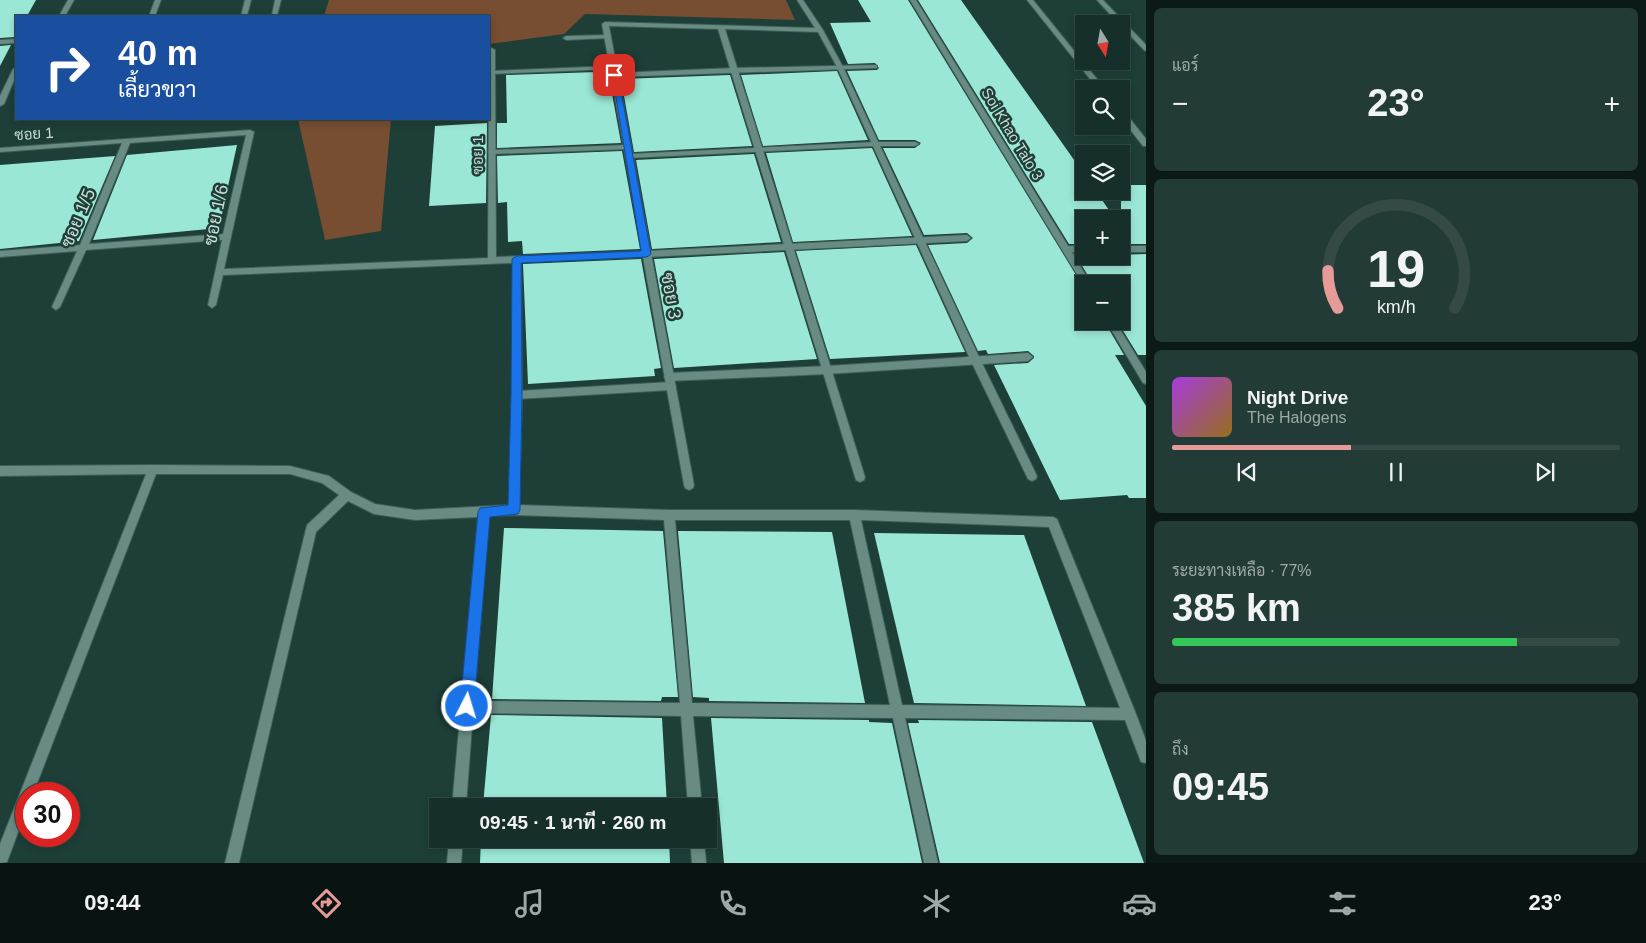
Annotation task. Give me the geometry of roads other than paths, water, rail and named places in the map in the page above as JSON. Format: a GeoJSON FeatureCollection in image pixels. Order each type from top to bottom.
{"type":"FeatureCollection","features":[{"type":"Feature","properties":{"kind":"street"},"geometry":{"type":"LineString","coordinates":[[63,15],[71,0]]}},
{"type":"Feature","properties":{"kind":"street"},"geometry":{"type":"LineString","coordinates":[[152,15],[158,0]]}},
{"type":"Feature","properties":{"kind":"street"},"geometry":{"type":"LineString","coordinates":[[244,15],[248,0]]}},
{"type":"Feature","properties":{"kind":"street"},"geometry":{"type":"LineString","coordinates":[[275,15],[278,0]]}},
{"type":"Feature","properties":{"kind":"street"},"geometry":{"type":"LineString","coordinates":[[800,0],[820,30],[840,67],[975,359],[1032,476]]}},
{"type":"Feature","properties":{"kind":"street","name":"Soi Khao Talo 3"},"geometry":{"type":"LineString","coordinates":[[913,0],[1081,275]]}},
{"type":"Feature","properties":{"kind":"street"},"geometry":{"type":"LineString","coordinates":[[1030,0],[1095,80]]}},
{"type":"Feature","properties":{"kind":"street"},"geometry":{"type":"LineString","coordinates":[[1100,0],[1146,49]]}},
{"type":"Feature","properties":{"kind":"street","name":"ซอย 3"},"geometry":{"type":"LineString","coordinates":[[689,485],[605,24],[721,27]]}},
{"type":"Feature","properties":{"kind":"street"},"geometry":{"type":"LineString","coordinates":[[820,30],[721,27],[860,477]]}},
{"type":"Feature","properties":{"kind":"street"},"geometry":{"type":"LineString","coordinates":[[566,38],[607,37]]}},
{"type":"Feature","properties":{"kind":"street"},"geometry":{"type":"LineString","coordinates":[[0,42],[15,41]]}},
{"type":"Feature","properties":{"kind":"street","name":"ซอย 1"},"geometry":{"type":"LineString","coordinates":[[492,50],[492,260]]}},
{"type":"Feature","properties":{"kind":"street"},"geometry":{"type":"LineString","coordinates":[[491,73],[874,67]]}},
{"type":"Feature","properties":{"kind":"street"},"geometry":{"type":"LineString","coordinates":[[0,104],[15,71]]}},
{"type":"Feature","properties":{"kind":"street"},"geometry":{"type":"LineString","coordinates":[[1130,124],[1146,144]]}},
{"type":"Feature","properties":{"kind":"street","name":"ซอย 1"},"geometry":{"type":"LineString","coordinates":[[0,150],[250,132]]}},
{"type":"Feature","properties":{"kind":"street","name":"ซอย 1/6"},"geometry":{"type":"LineString","coordinates":[[212,305],[250,132]]}},
{"type":"Feature","properties":{"kind":"street","name":"ซอย 1/5"},"geometry":{"type":"LineString","coordinates":[[56,307],[83,248],[127,141]]}},
{"type":"Feature","properties":{"kind":"street"},"geometry":{"type":"LineString","coordinates":[[629,156],[875,144],[915,144]]}},
{"type":"Feature","properties":{"kind":"street"},"geometry":{"type":"LineString","coordinates":[[492,152],[627,147]]}},
{"type":"Feature","properties":{"kind":"street"},"geometry":{"type":"LineString","coordinates":[[0,254],[227,237]]}},
{"type":"Feature","properties":{"kind":"street"},"geometry":{"type":"LineString","coordinates":[[220,272],[967,238]]}},
{"type":"Feature","properties":{"kind":"street"},"geometry":{"type":"LineString","coordinates":[[1065,249],[1075,249]]}},
{"type":"Feature","properties":{"kind":"street"},"geometry":{"type":"LineString","coordinates":[[1130,249],[1146,249]]}},
{"type":"Feature","properties":{"kind":"street"},"geometry":{"type":"LineString","coordinates":[[514,510],[517,395],[517,259]]}},
{"type":"Feature","properties":{"kind":"street"},"geometry":{"type":"LineString","coordinates":[[1117,330],[1141,363],[1146,380]]}},
{"type":"Feature","properties":{"kind":"street"},"geometry":{"type":"LineString","coordinates":[[517,395],[670,381],[975,359],[1028,357]]}},
{"type":"Feature","properties":{"kind":"street"},"geometry":{"type":"LineString","coordinates":[[31,782],[153,469]]}},
{"type":"Feature","properties":{"kind":"street"},"geometry":{"type":"LineString","coordinates":[[0,471],[290,470],[325,479],[347,495],[374,509],[415,516],[514,510],[670,515],[854,515],[1053,522],[1146,757]]}},
{"type":"Feature","properties":{"kind":"street"},"geometry":{"type":"LineString","coordinates":[[232,863],[311,529],[347,495]]}},
{"type":"Feature","properties":{"kind":"street"},"geometry":{"type":"LineString","coordinates":[[460,798],[484,512]]}},
{"type":"Feature","properties":{"kind":"street"},"geometry":{"type":"LineString","coordinates":[[670,515],[694,798]]}},
{"type":"Feature","properties":{"kind":"street"},"geometry":{"type":"LineString","coordinates":[[854,515],[931,863]]}},
{"type":"Feature","properties":{"kind":"street"},"geometry":{"type":"LineString","coordinates":[[467,706],[1130,714]]}},
{"type":"Feature","properties":{"kind":"street"},"geometry":{"type":"LineString","coordinates":[[0,862],[15,823]]}},
{"type":"Feature","properties":{"kind":"street"},"geometry":{"type":"LineString","coordinates":[[454,863],[455,848]]}},
{"type":"Feature","properties":{"kind":"street"},"geometry":{"type":"LineString","coordinates":[[698,848],[699,863]]}}]}
